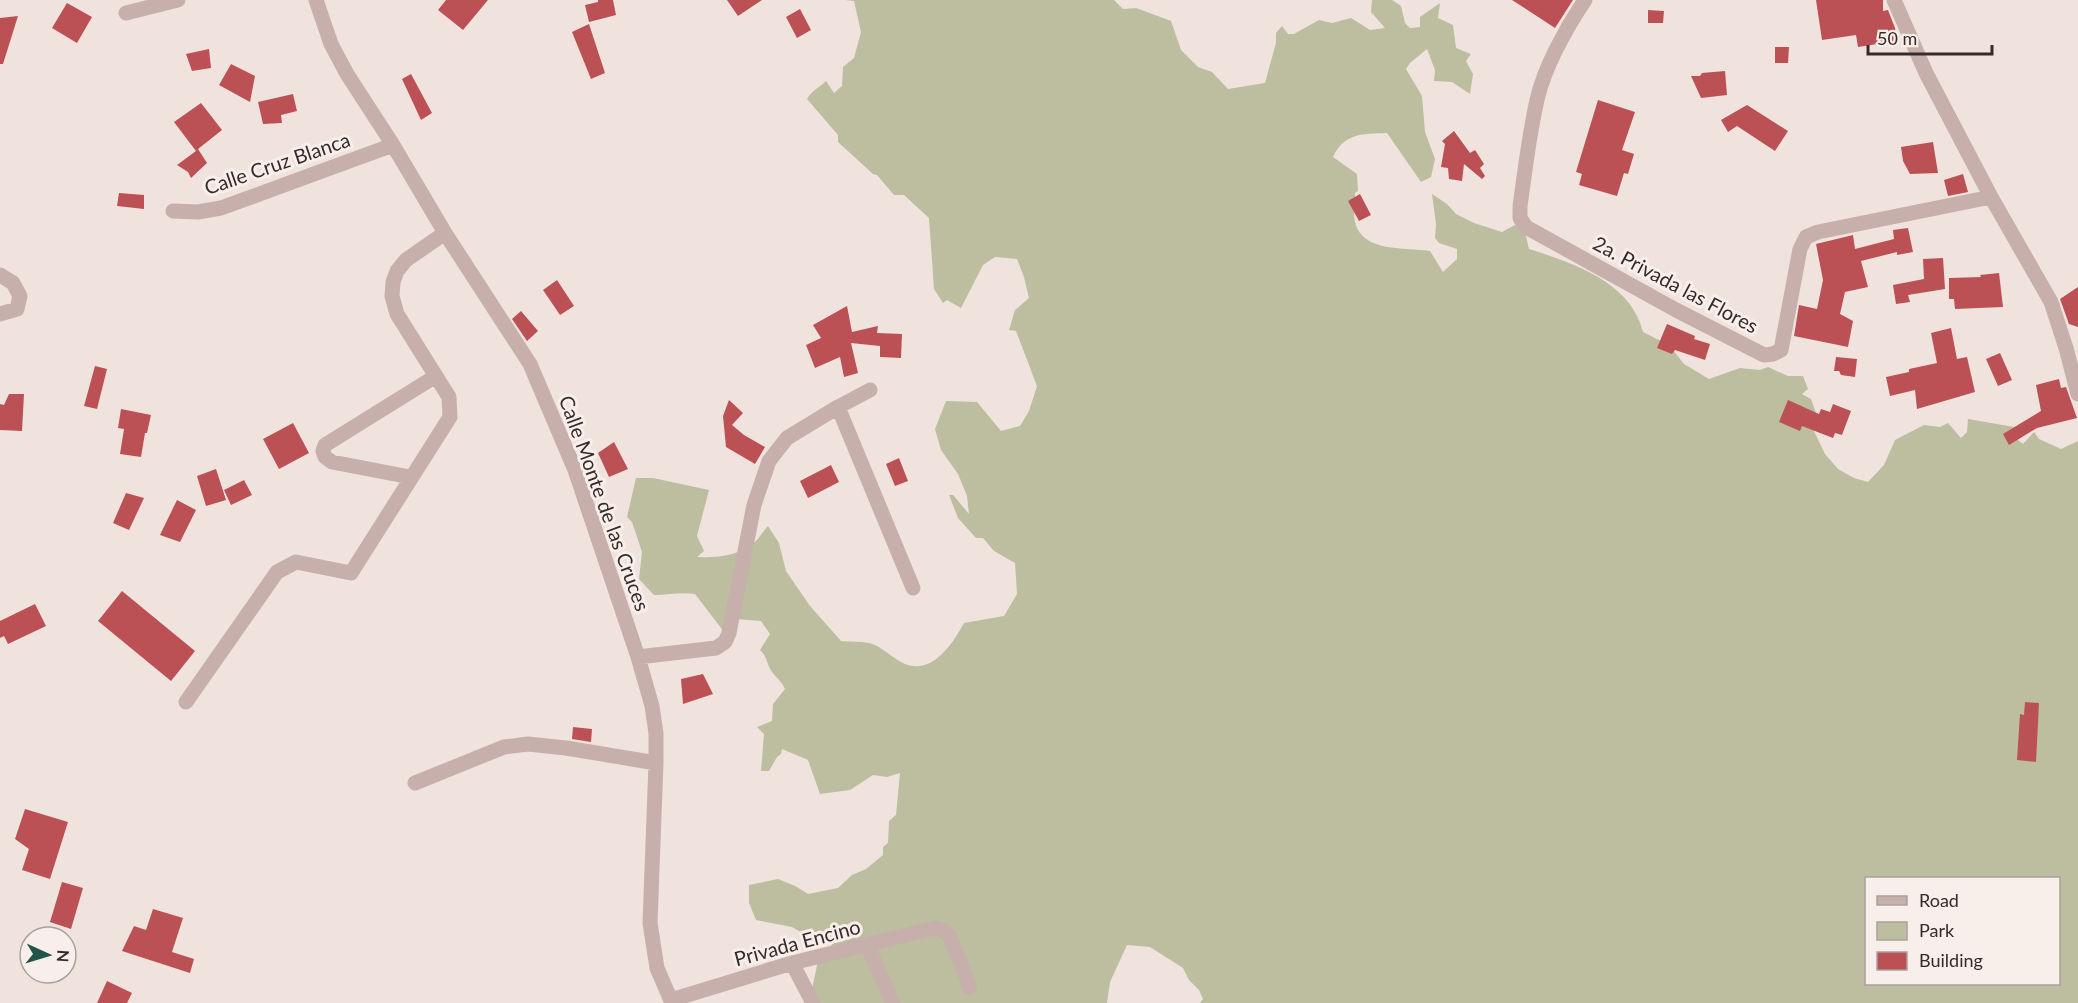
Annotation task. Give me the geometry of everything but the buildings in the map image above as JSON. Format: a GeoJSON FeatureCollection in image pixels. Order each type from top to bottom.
{"type":"FeatureCollection","features":[{"type":"Feature","properties":{"kind":"street"},"geometry":{"type":"LineString","coordinates":[[126,14],[178,0]]}},
{"type":"Feature","properties":{"kind":"street","name":"Calle Monte de las Cruces"},"geometry":{"type":"LineString","coordinates":[[316,0],[331,44],[347,74],[393,145],[445,233],[530,364],[575,470],[638,657],[652,706],[656,733],[656,763],[650,923],[657,968],[671,1001]]}},
{"type":"Feature","properties":{"kind":"street","name":"2a. Privada las Flores"},"geometry":{"type":"LineString","coordinates":[[1585,0],[1554,56],[1537,99],[1520,218],[1526,227],[1676,310],[1764,355],[1781,350],[1800,249],[1806,237],[1818,232],[1991,197]]}},
{"type":"Feature","properties":{"kind":"street"},"geometry":{"type":"LineString","coordinates":[[1894,0],[1926,73],[1991,197],[2051,302],[2078,394]]}},
{"type":"Feature","properties":{"kind":"street","name":"Calle Cruz Blanca"},"geometry":{"type":"LineString","coordinates":[[172,211],[198,212],[221,208],[393,145]]}},
{"type":"Feature","properties":{"kind":"street"},"geometry":{"type":"LineString","coordinates":[[186,702],[277,572],[296,562],[351,573],[450,417],[449,397],[397,314],[392,296],[397,271],[406,260],[445,233]]}},
{"type":"Feature","properties":{"kind":"street"},"geometry":{"type":"LineString","coordinates":[[0,275],[13,283],[20,297],[17,309],[0,314]]}},
{"type":"Feature","properties":{"kind":"street"},"geometry":{"type":"LineString","coordinates":[[410,477],[332,462],[325,457],[323,451],[325,445],[436,376]]}},
{"type":"Feature","properties":{"kind":"street"},"geometry":{"type":"LineString","coordinates":[[638,657],[717,648],[725,642],[729,633],[754,505],[770,461],[787,438],[870,390]]}},
{"type":"Feature","properties":{"kind":"street"},"geometry":{"type":"LineString","coordinates":[[838,407],[913,588]]}},
{"type":"Feature","properties":{"kind":"street"},"geometry":{"type":"LineString","coordinates":[[415,783],[504,747],[528,744],[656,763]]}},
{"type":"Feature","properties":{"kind":"street","name":"Privada Encino"},"geometry":{"type":"LineString","coordinates":[[671,1001],[792,963],[935,928],[944,930],[950,937],[970,988]]}},
{"type":"Feature","properties":{"kind":"street"},"geometry":{"type":"LineString","coordinates":[[867,945],[893,1003]]}},
{"type":"Feature","properties":{"kind":"street"},"geometry":{"type":"LineString","coordinates":[[792,963],[813,1003]]}},
{"type":"Feature","properties":{"kind":"green space"},"geometry":{"type":"Polygon","coordinates":[[[845,0],[1114,0],[1123,9],[1136,8],[1171,21],[1181,50],[1198,67],[1212,72],[1228,89],[1265,83],[1276,43],[1276,33],[1282,26],[1288,34],[1294,34],[1319,20],[1332,23],[1351,18],[1370,30],[1385,28],[1371,12],[1372,0],[1392,0],[1401,6],[1405,23],[1410,28],[1420,27],[1420,17],[1440,3],[1438,18],[1453,25],[1456,48],[1471,54],[1466,61],[1473,74],[1470,94],[1452,82],[1434,81],[1435,70],[1427,49],[1406,69],[1422,96],[1425,132],[1435,159],[1431,177],[1421,182],[1387,133],[1363,134],[1349,139],[1343,143],[1333,157],[1357,174],[1358,191],[1355,193],[1354,219],[1359,232],[1366,239],[1386,247],[1430,251],[1443,272],[1457,259],[1457,249],[1439,243],[1435,238],[1436,224],[1432,194],[1447,204],[1456,214],[1474,223],[1502,232],[1515,225],[1525,232],[1529,249],[1581,268],[1613,287],[1636,315],[1643,332],[1669,345],[1684,364],[1709,379],[1740,368],[1760,370],[1768,367],[1788,376],[1803,376],[1808,389],[1802,394],[1811,399],[1816,413],[1813,429],[1825,454],[1838,469],[1854,478],[1868,482],[1884,465],[1895,440],[1924,425],[1940,427],[1948,423],[1961,438],[1967,432],[1968,419],[2014,427],[2018,440],[2023,444],[2034,432],[2039,439],[2061,449],[2078,441],[2078,1003],[1200,1003],[1203,999],[1199,990],[1189,980],[1183,968],[1150,947],[1127,945],[1110,982],[1107,1003],[809,1003],[818,961],[831,949],[832,941],[806,935],[792,927],[756,920],[749,903],[749,885],[778,879],[808,894],[838,888],[852,875],[866,869],[883,855],[883,847],[888,843],[889,821],[896,815],[900,773],[887,777],[873,775],[850,790],[820,794],[808,760],[782,749],[769,771],[761,771],[764,734],[757,727],[772,721],[773,704],[785,689],[760,650],[770,634],[761,621],[735,619],[725,637],[721,628],[695,594],[654,595],[639,579],[642,552],[632,522],[627,517],[636,478],[653,478],[709,490],[697,536],[704,551],[697,557],[720,556],[743,550],[756,541],[768,526],[779,543],[786,571],[810,606],[841,641],[869,643],[905,664],[915,666],[924,665],[941,655],[964,623],[1004,616],[1017,594],[1015,563],[994,551],[983,538],[976,538],[958,518],[949,495],[953,495],[969,514],[967,496],[958,474],[941,450],[935,429],[946,401],[977,402],[1001,431],[1020,426],[1029,411],[1037,386],[1016,331],[1009,330],[1015,310],[1029,298],[1024,277],[1017,259],[995,257],[983,265],[961,308],[947,300],[943,303],[934,289],[929,218],[904,195],[894,195],[877,175],[873,174],[838,142],[838,135],[807,99],[826,81],[834,93],[842,86],[843,67],[854,58],[861,32],[854,1],[845,0]]]}}]}
